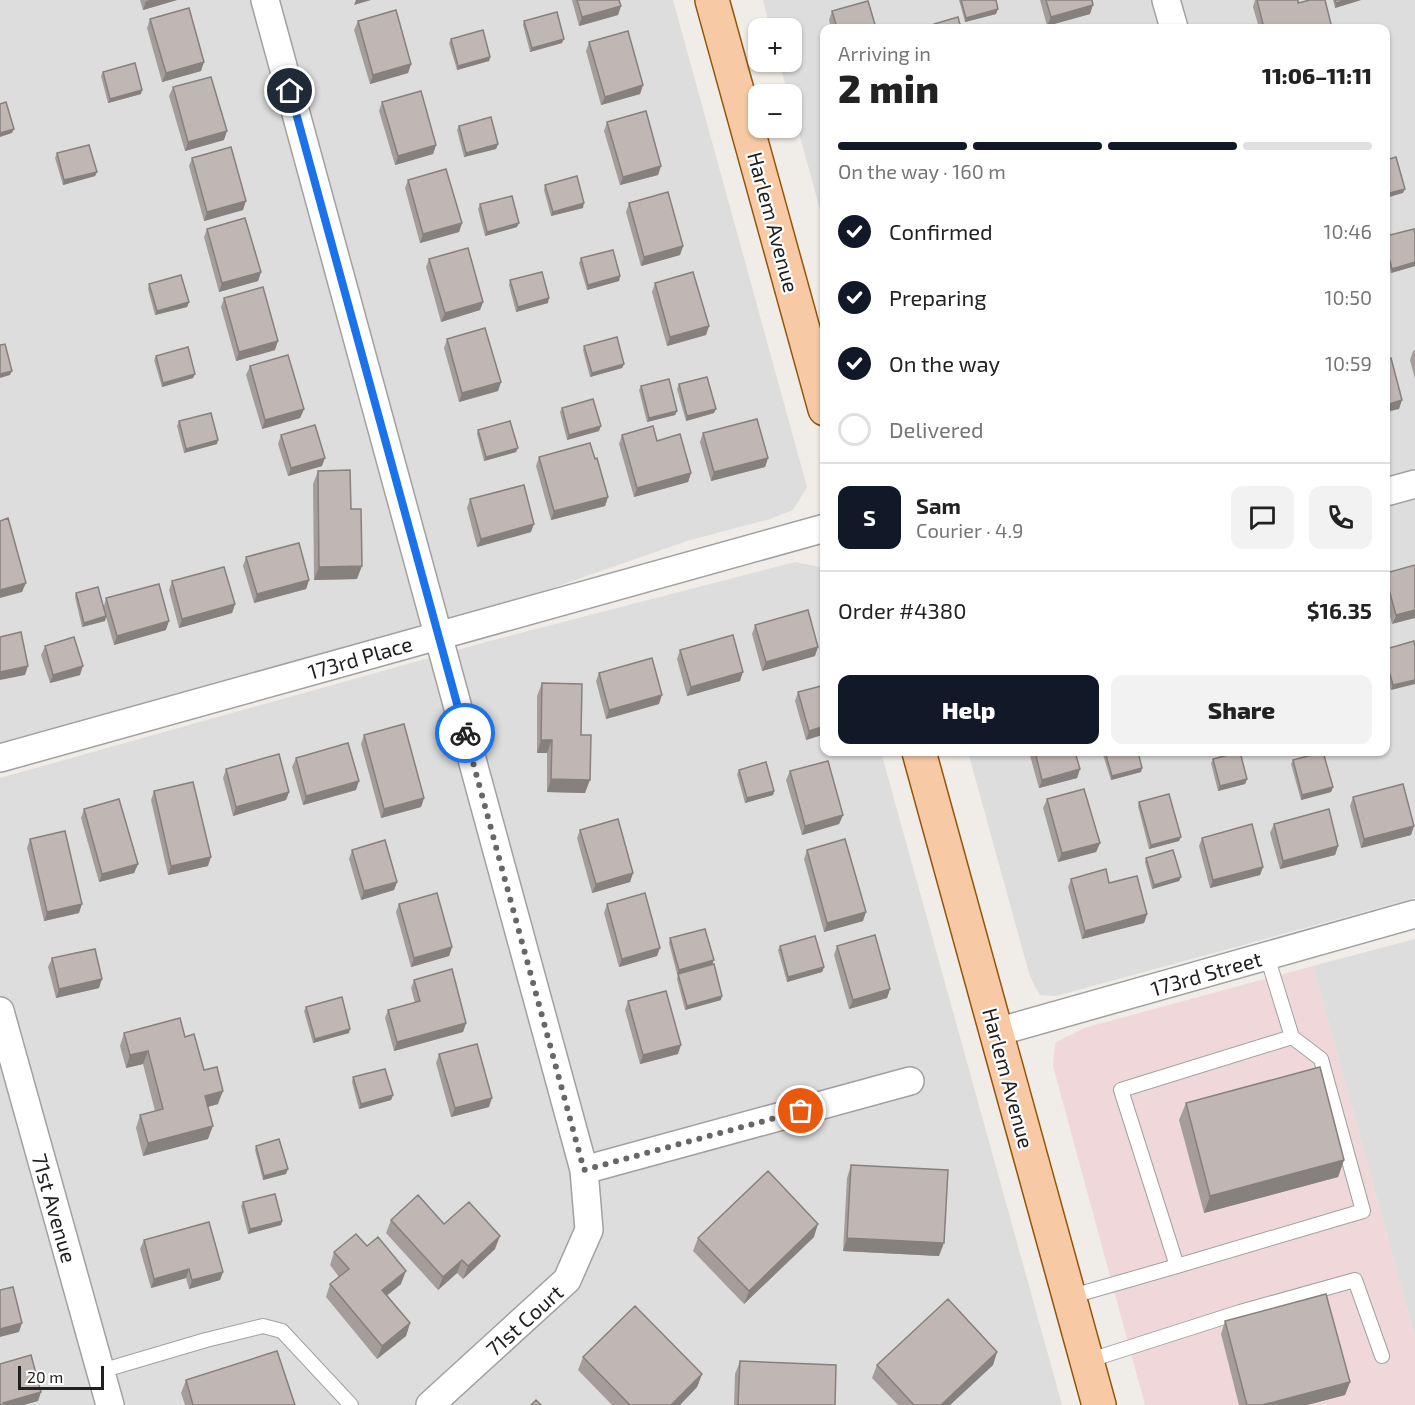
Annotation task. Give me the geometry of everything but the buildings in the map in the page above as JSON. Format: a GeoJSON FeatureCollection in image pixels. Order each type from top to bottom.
{"type":"FeatureCollection","features":[{"type":"Feature","properties":{"kind":"main road","name":"Harlem Avenue"},"geometry":{"type":"LineString","coordinates":[[712,0],[820,391]]}},
{"type":"Feature","properties":{"kind":"main road","name":"Harlem Avenue"},"geometry":{"type":"LineString","coordinates":[[920,756],[1099,1405]]}},
{"type":"Feature","properties":{"kind":"street","name":"71st Court"},"geometry":{"type":"LineString","coordinates":[[265,0],[584,1170],[589,1230],[567,1280],[430,1405]]}},
{"type":"Feature","properties":{"kind":"street"},"geometry":{"type":"LineString","coordinates":[[1166,0],[1173,24]]}},
{"type":"Feature","properties":{"kind":"street"},"geometry":{"type":"LineString","coordinates":[[1390,491],[1415,484]]}},
{"type":"Feature","properties":{"kind":"street","name":"173rd Place"},"geometry":{"type":"LineString","coordinates":[[0,758],[820,529]]}},
{"type":"Feature","properties":{"kind":"street","name":"173rd Street"},"geometry":{"type":"LineString","coordinates":[[997,1032],[1415,914]]}},
{"type":"Feature","properties":{"kind":"street","name":"71st Avenue"},"geometry":{"type":"LineString","coordinates":[[0,1011],[110,1405]]}},
{"type":"Feature","properties":{"kind":"street"},"geometry":{"type":"LineString","coordinates":[[584,1170],[910,1081]]}},
{"type":"Feature","properties":{"kind":"lane"},"geometry":{"type":"LineString","coordinates":[[1069,1297],[1363,1211],[1321,1059],[1292,1037],[1267,956]]}},
{"type":"Feature","properties":{"kind":"lane"},"geometry":{"type":"LineString","coordinates":[[1177,1266],[1121,1090],[1292,1037]]}},
{"type":"Feature","properties":{"kind":"lane"},"geometry":{"type":"LineString","coordinates":[[1087,1360],[1240,1312],[1355,1280],[1382,1356]]}},
{"type":"Feature","properties":{"kind":"lane"},"geometry":{"type":"LineString","coordinates":[[101,1371],[263,1326],[282,1331],[351,1405]]}},
{"type":"Feature","properties":{"kind":"shaded area"},"geometry":{"type":"Polygon","coordinates":[[[0,0],[673,0],[807,487],[793,510],[770,519],[687,541],[515,601],[0,743],[0,0]]]}},
{"type":"Feature","properties":{"kind":"shaded area"},"geometry":{"type":"Polygon","coordinates":[[[763,0],[1415,0],[1415,898],[1056,996],[1040,995],[1029,973],[969,756],[1390,756],[1390,24],[820,24],[820,210],[800,138],[802,84],[785,84],[782,72],[802,72],[802,18],[768,18],[763,0]]]}},
{"type":"Feature","properties":{"kind":"shaded area"},"geometry":{"type":"Polygon","coordinates":[[[795,562],[820,567],[820,756],[882,756],[1062,1405],[0,1405],[0,778],[486,642],[795,562]]]}},
{"type":"Feature","properties":{"kind":"shaded area"},"geometry":{"type":"Polygon","coordinates":[[[1415,939],[1415,1338],[1313,966],[1415,939]]]}},
{"type":"Feature","properties":{"kind":"shaded area"},"geometry":{"type":"Polygon","coordinates":[[[1313,966],[1415,1338],[1415,1405],[1145,1405],[1053,1066],[1055,1043],[1084,1028],[1313,966]]]}},
{"type":"Feature","properties":{"kind":"way so far"},"geometry":{"type":"LineString","coordinates":[[465,733],[584,1170],[801,1111]]}},
{"type":"Feature","properties":{"kind":"route"},"geometry":{"type":"LineString","coordinates":[[290,91],[465,733]]}}]}
